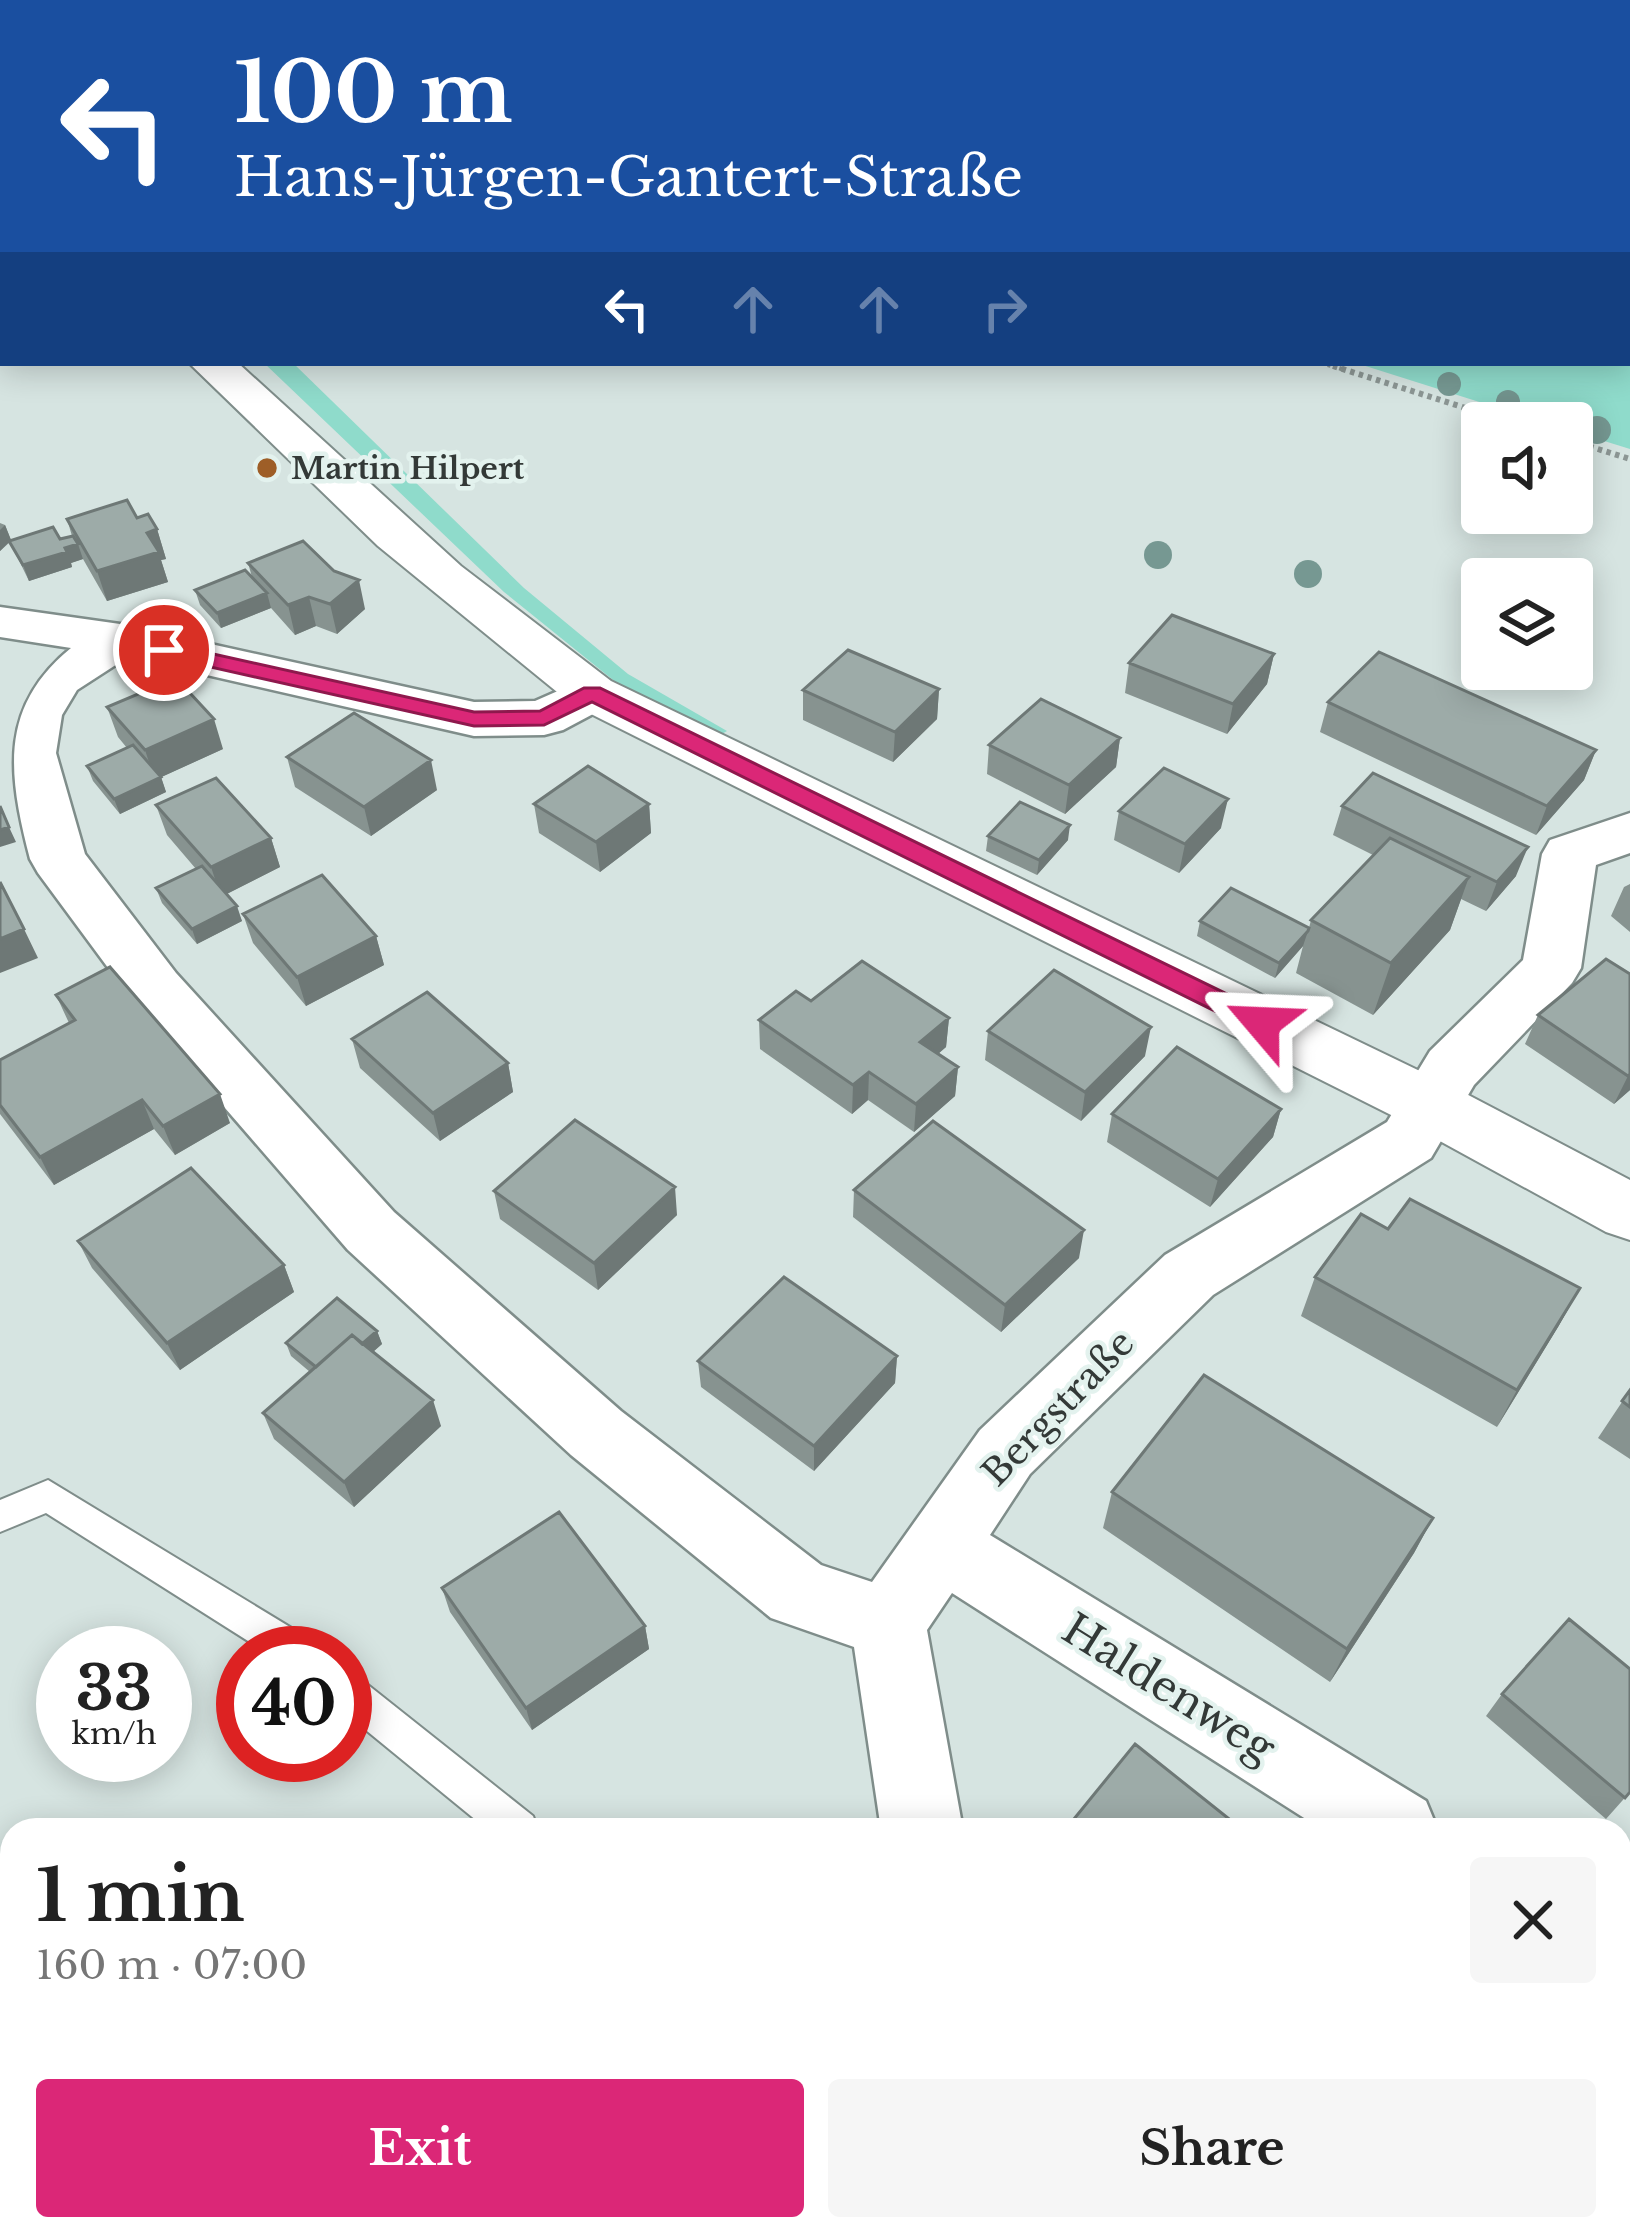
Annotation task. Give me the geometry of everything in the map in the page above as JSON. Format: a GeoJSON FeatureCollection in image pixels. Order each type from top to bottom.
{"type":"FeatureCollection","features":[{"type":"Feature","properties":{"kind":"street"},"geometry":{"type":"LineString","coordinates":[[215,366],[344,491],[531,650],[592,693],[1430,1105],[1630,1212]]}},
{"type":"Feature","properties":{"kind":"street"},"geometry":{"type":"LineString","coordinates":[[0,622],[120,640],[474,719],[544,718],[592,693]]}},
{"type":"Feature","properties":{"kind":"street"},"geometry":{"type":"LineString","coordinates":[[120,640],[57,679],[36,715],[29,753],[58,859],[155,988],[371,1231],[596,1433],[798,1593],[889,1623],[920,1818]]}},
{"type":"Feature","properties":{"kind":"street","name":"Bergstraße"},"geometry":{"type":"LineString","coordinates":[[889,1623],[1005,1452],[1189,1274],[1409,1140],[1452,1068],[1551,968],[1570,854],[1630,832]]}},
{"type":"Feature","properties":{"kind":"street","name":"Haldenweg"},"geometry":{"type":"LineString","coordinates":[[941,1545],[1378,1818]]}},
{"type":"Feature","properties":{"kind":"lane"},"geometry":{"type":"LineString","coordinates":[[0,1516],[48,1496],[257,1626]]}},
{"type":"Feature","properties":{"kind":"lane"},"geometry":{"type":"LineString","coordinates":[[372,1712],[504,1818]]}},
{"type":"Feature","properties":{"kind":"path"},"geometry":{"type":"LineString","coordinates":[[1332,366],[1461,407]]}},
{"type":"Feature","properties":{"kind":"path"},"geometry":{"type":"LineString","coordinates":[[1593,448],[1630,459]]}},
{"type":"Feature","properties":{"kind":"green space"},"geometry":{"type":"Polygon","coordinates":[[[267,366],[296,366],[524,588],[628,674],[727,731],[713,739],[623,688],[504,592],[267,366]]]}},
{"type":"Feature","properties":{"kind":"green space"},"geometry":{"type":"Polygon","coordinates":[[[1366,366],[1630,366],[1630,449],[1593,438],[1593,402],[1480,402],[1366,366]]]}},
{"type":"Feature","properties":{"kind":"building"},"geometry":{"type":"Polygon","coordinates":[[[127,500],[137,518],[148,514],[157,529],[147,533],[159,552],[97,571],[67,519],[127,500]]]}},
{"type":"Feature","properties":{"kind":"building"},"geometry":{"type":"Polygon","coordinates":[[[53,527],[60,539],[73,536],[78,544],[23,565],[9,541],[53,527]]]}},
{"type":"Feature","properties":{"kind":"building"},"geometry":{"type":"Polygon","coordinates":[[[303,541],[334,571],[359,580],[330,604],[309,597],[288,605],[248,563],[303,541]]]}},
{"type":"Feature","properties":{"kind":"building"},"geometry":{"type":"Polygon","coordinates":[[[245,570],[267,593],[217,613],[195,590],[245,570]]]}},
{"type":"Feature","properties":{"kind":"building"},"geometry":{"type":"Polygon","coordinates":[[[1172,615],[1274,654],[1233,704],[1129,663],[1172,615]]]}},
{"type":"Feature","properties":{"kind":"building"},"geometry":{"type":"Polygon","coordinates":[[[848,650],[939,689],[895,732],[803,690],[848,650]]]}},
{"type":"Feature","properties":{"kind":"building"},"geometry":{"type":"Polygon","coordinates":[[[1379,652],[1596,750],[1547,806],[1328,702],[1379,652]]]}},
{"type":"Feature","properties":{"kind":"building"},"geometry":{"type":"Polygon","coordinates":[[[176,678],[214,719],[145,750],[107,707],[176,678]]]}},
{"type":"Feature","properties":{"kind":"building"},"geometry":{"type":"Polygon","coordinates":[[[1041,699],[1120,738],[1069,785],[989,745],[1041,699]]]}},
{"type":"Feature","properties":{"kind":"building"},"geometry":{"type":"Polygon","coordinates":[[[354,713],[431,760],[364,807],[287,757],[354,713]]]}},
{"type":"Feature","properties":{"kind":"building"},"geometry":{"type":"Polygon","coordinates":[[[133,745],[161,777],[114,799],[87,766],[133,745]]]}},
{"type":"Feature","properties":{"kind":"building"},"geometry":{"type":"Polygon","coordinates":[[[588,766],[649,804],[596,842],[534,804],[588,766]]]}},
{"type":"Feature","properties":{"kind":"building"},"geometry":{"type":"Polygon","coordinates":[[[1164,768],[1228,799],[1185,844],[1119,811],[1164,768]]]}},
{"type":"Feature","properties":{"kind":"building"},"geometry":{"type":"Polygon","coordinates":[[[1373,773],[1528,847],[1497,882],[1342,806],[1373,773]]]}},
{"type":"Feature","properties":{"kind":"building"},"geometry":{"type":"Polygon","coordinates":[[[216,778],[271,838],[211,867],[156,805],[216,778]]]}},
{"type":"Feature","properties":{"kind":"building"},"geometry":{"type":"Polygon","coordinates":[[[1020,802],[1070,825],[1039,860],[988,836],[1020,802]]]}},
{"type":"Feature","properties":{"kind":"building"},"geometry":{"type":"Polygon","coordinates":[[[0,806],[9,827],[0,830],[0,806]]]}},
{"type":"Feature","properties":{"kind":"building"},"geometry":{"type":"Polygon","coordinates":[[[1390,838],[1469,877],[1391,963],[1311,920],[1390,838]]]}},
{"type":"Feature","properties":{"kind":"building"},"geometry":{"type":"Polygon","coordinates":[[[202,866],[237,906],[192,929],[156,888],[202,866]]]}},
{"type":"Feature","properties":{"kind":"building"},"geometry":{"type":"Polygon","coordinates":[[[322,875],[376,936],[297,977],[243,914],[322,875]]]}},
{"type":"Feature","properties":{"kind":"building"},"geometry":{"type":"Polygon","coordinates":[[[0,882],[24,929],[0,939],[0,882]]]}},
{"type":"Feature","properties":{"kind":"building"},"geometry":{"type":"Polygon","coordinates":[[[1231,888],[1309,928],[1279,963],[1200,921],[1231,888]]]}},
{"type":"Feature","properties":{"kind":"building"},"geometry":{"type":"Polygon","coordinates":[[[1606,959],[1630,974],[1628,1076],[1538,1015],[1606,959]]]}},
{"type":"Feature","properties":{"kind":"building"},"geometry":{"type":"Polygon","coordinates":[[[862,961],[949,1018],[920,1042],[958,1067],[916,1104],[869,1072],[853,1085],[759,1020],[796,991],[811,1001],[862,961]]]}},
{"type":"Feature","properties":{"kind":"building"},"geometry":{"type":"Polygon","coordinates":[[[110,967],[220,1094],[163,1126],[142,1100],[40,1157],[0,1105],[0,1060],[75,1020],[56,995],[110,967]]]}},
{"type":"Feature","properties":{"kind":"building"},"geometry":{"type":"Polygon","coordinates":[[[1054,970],[1151,1027],[1085,1092],[988,1031],[1054,970]]]}},
{"type":"Feature","properties":{"kind":"building"},"geometry":{"type":"Polygon","coordinates":[[[427,992],[508,1063],[433,1113],[352,1039],[427,992]]]}},
{"type":"Feature","properties":{"kind":"building"},"geometry":{"type":"Polygon","coordinates":[[[1177,1047],[1281,1109],[1218,1179],[1112,1114],[1177,1047]]]}},
{"type":"Feature","properties":{"kind":"building"},"geometry":{"type":"Polygon","coordinates":[[[575,1120],[675,1187],[594,1263],[494,1191],[575,1120]]]}},
{"type":"Feature","properties":{"kind":"building"},"geometry":{"type":"Polygon","coordinates":[[[933,1121],[1084,1230],[1005,1305],[854,1190],[933,1121]]]}},
{"type":"Feature","properties":{"kind":"building"},"geometry":{"type":"Polygon","coordinates":[[[191,1168],[284,1265],[167,1343],[78,1241],[191,1168]]]}},
{"type":"Feature","properties":{"kind":"building"},"geometry":{"type":"Polygon","coordinates":[[[1410,1199],[1580,1288],[1517,1390],[1315,1277],[1361,1214],[1388,1229],[1410,1199]]]}},
{"type":"Feature","properties":{"kind":"building"},"geometry":{"type":"Polygon","coordinates":[[[784,1277],[897,1356],[814,1446],[698,1361],[784,1277]]]}},
{"type":"Feature","properties":{"kind":"building"},"geometry":{"type":"Polygon","coordinates":[[[337,1298],[377,1331],[362,1344],[352,1335],[316,1367],[286,1343],[337,1298]]]}},
{"type":"Feature","properties":{"kind":"building"},"geometry":{"type":"Polygon","coordinates":[[[352,1335],[433,1400],[344,1482],[263,1413],[352,1335]]]}},
{"type":"Feature","properties":{"kind":"building"},"geometry":{"type":"Polygon","coordinates":[[[1204,1375],[1433,1518],[1347,1649],[1112,1492],[1204,1375]]]}},
{"type":"Feature","properties":{"kind":"building"},"geometry":{"type":"Polygon","coordinates":[[[559,1512],[645,1626],[526,1708],[442,1588],[559,1512]]]}},
{"type":"Feature","properties":{"kind":"building"},"geometry":{"type":"Polygon","coordinates":[[[1569,1619],[1630,1669],[1630,1792],[1625,1798],[1502,1694],[1569,1619]]]}},
{"type":"Feature","properties":{"kind":"building"},"geometry":{"type":"Polygon","coordinates":[[[1135,1744],[1228,1818],[1075,1818],[1135,1744]]]}},
{"type":"Feature","properties":{"kind":"place","name":"Martin Hilpert"},"geometry":{"type":"Point","coordinates":[267,468]}},
{"type":"Feature","properties":{"kind":"route"},"geometry":{"type":"LineString","coordinates":[[164,650],[474,719],[544,718],[592,693],[1262,1023]]}}]}
